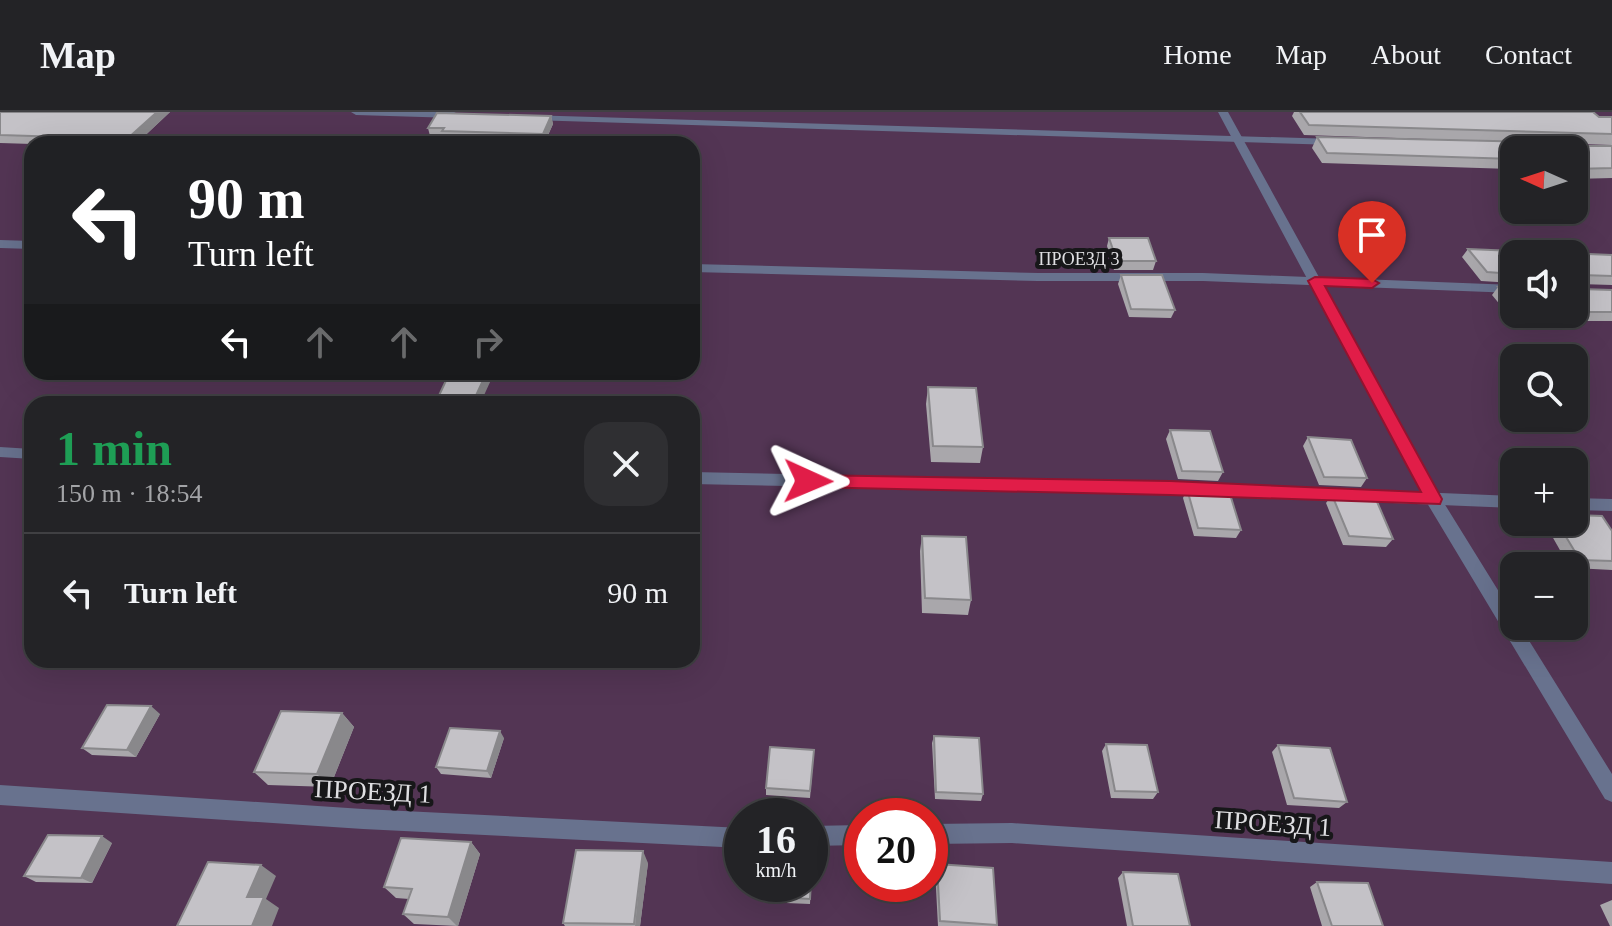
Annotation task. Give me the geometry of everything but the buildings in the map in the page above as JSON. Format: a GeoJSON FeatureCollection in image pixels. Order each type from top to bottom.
{"type":"FeatureCollection","features":[{"type":"Feature","properties":{"kind":"street"},"geometry":{"type":"LineString","coordinates":[[356,112],[466,115]]}},
{"type":"Feature","properties":{"kind":"street"},"geometry":{"type":"LineString","coordinates":[[1223,112],[1433,499],[1612,792]]}},
{"type":"Feature","properties":{"kind":"street"},"geometry":{"type":"LineString","coordinates":[[513,117],[1347,142]]}},
{"type":"Feature","properties":{"kind":"street"},"geometry":{"type":"LineString","coordinates":[[0,244],[24,245]]}},
{"type":"Feature","properties":{"kind":"street","name":"ПРОЕЗД 3"},"geometry":{"type":"LineString","coordinates":[[700,268],[1315,281],[1500,288]]}},
{"type":"Feature","properties":{"kind":"street"},"geometry":{"type":"LineString","coordinates":[[0,452],[24,454]]}},
{"type":"Feature","properties":{"kind":"street"},"geometry":{"type":"LineString","coordinates":[[700,478],[1170,488],[1500,501]]}},
{"type":"Feature","properties":{"kind":"street"},"geometry":{"type":"LineString","coordinates":[[1588,504],[1612,505]]}},
{"type":"Feature","properties":{"kind":"street","name":"ПРОЕЗД 1"},"geometry":{"type":"LineString","coordinates":[[0,795],[363,819],[724,837]]}},
{"type":"Feature","properties":{"kind":"street","name":"ПРОЕЗД 1"},"geometry":{"type":"LineString","coordinates":[[948,834],[1012,833],[1612,873]]}},
{"type":"Feature","properties":{"kind":"shaded area"},"geometry":{"type":"Polygon","coordinates":[[[0,112],[1612,112],[1612,926],[0,926],[0,112]]]}},
{"type":"Feature","properties":{"kind":"route"},"geometry":{"type":"LineString","coordinates":[[808,481],[1170,488],[1433,499],[1315,281],[1372,283]]}}]}
